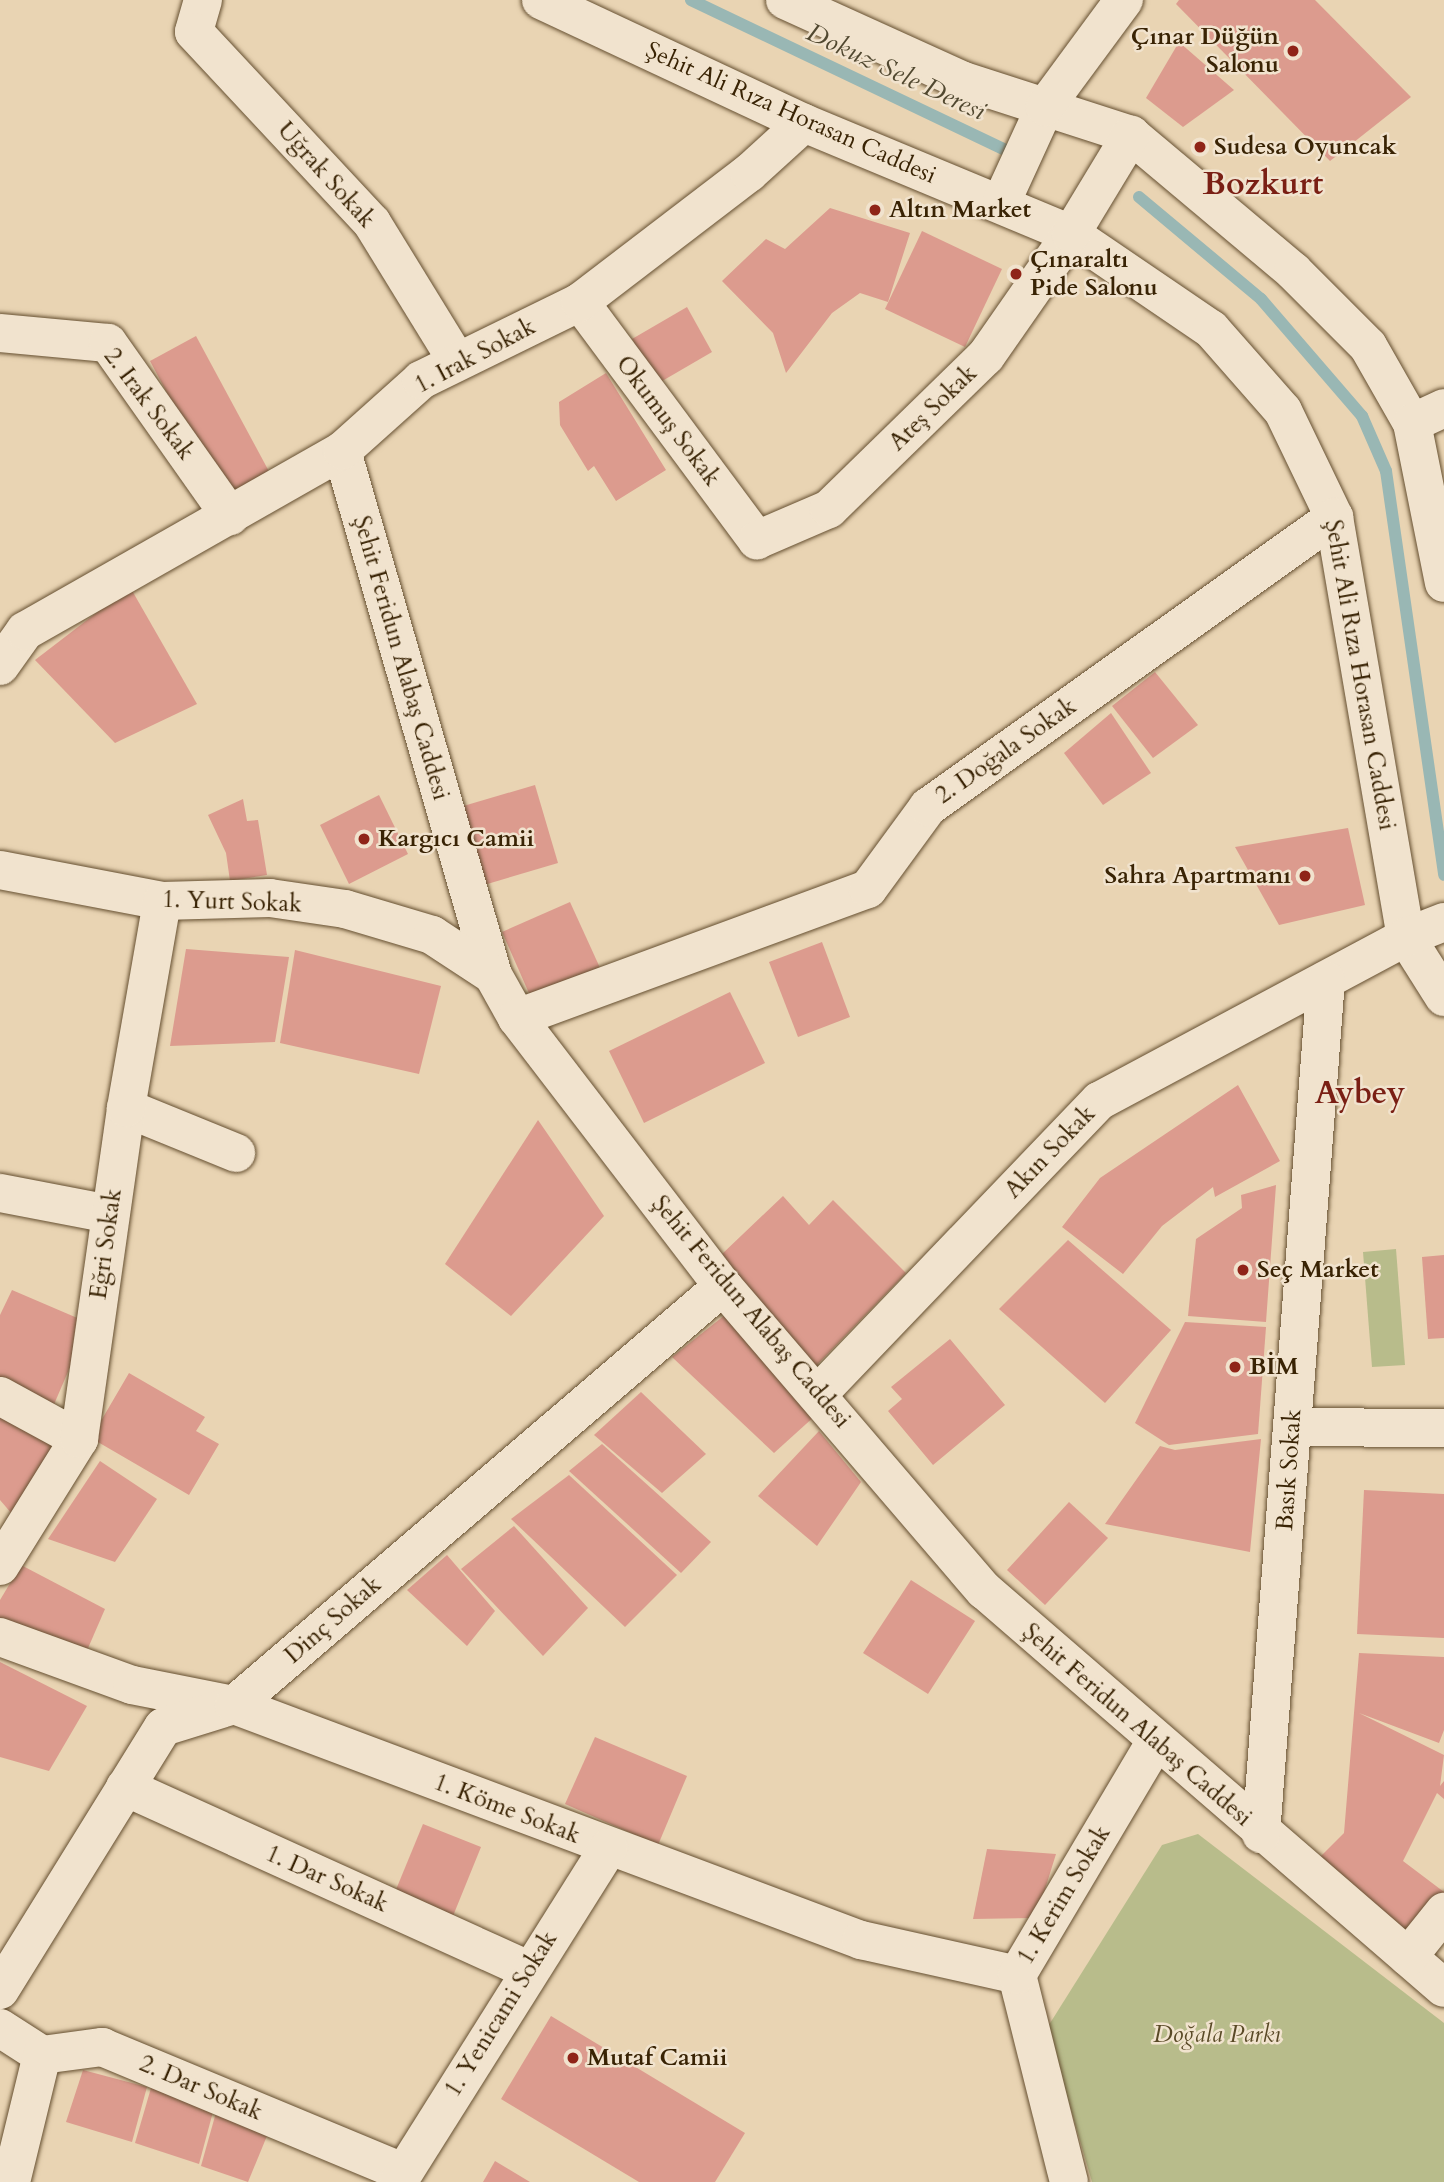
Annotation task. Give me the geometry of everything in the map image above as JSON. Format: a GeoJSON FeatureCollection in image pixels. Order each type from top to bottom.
{"type":"FeatureCollection","features":[{"type":"Feature","properties":{"kind":"street","name":"Uğrak Sokak"},"geometry":{"type":"LineString","coordinates":[[204,0],[194,32],[372,223],[457,361]]}},
{"type":"Feature","properties":{"kind":"street","name":"Şehit Ali Rıza Horasan Caddesi"},"geometry":{"type":"LineString","coordinates":[[541,0],[804,123],[1001,202],[1072,234],[1211,329],[1283,411],[1334,517],[1406,937],[1444,997]]}},
{"type":"Feature","properties":{"kind":"street"},"geometry":{"type":"LineString","coordinates":[[785,0],[961,80],[1131,135],[1293,271],[1368,346],[1428,416],[1444,583]]}},
{"type":"Feature","properties":{"kind":"street"},"geometry":{"type":"LineString","coordinates":[[1001,202],[1045,107],[1124,0]]}},
{"type":"Feature","properties":{"kind":"street","name":"1. Irak Sokak"},"geometry":{"type":"LineString","coordinates":[[0,666],[25,631],[342,451],[421,380],[580,302],[749,173],[804,123]]}},
{"type":"Feature","properties":{"kind":"street","name":"Ateş Sokak"},"geometry":{"type":"LineString","coordinates":[[757,540],[829,509],[986,356],[1072,234],[1131,135]]}},
{"type":"Feature","properties":{"kind":"street","name":"Okumuş Sokak"},"geometry":{"type":"LineString","coordinates":[[580,302],[757,540]]}},
{"type":"Feature","properties":{"kind":"street","name":"2. Irak Sokak"},"geometry":{"type":"LineString","coordinates":[[0,333],[108,343],[230,516]]}},
{"type":"Feature","properties":{"kind":"street","name":"Şehit Feridun Alabaş Caddesi"},"geometry":{"type":"LineString","coordinates":[[342,451],[493,975],[517,1018],[723,1286],[819,1393],[984,1590],[1261,1834],[1444,1988]]}},
{"type":"Feature","properties":{"kind":"street","name":"2. Doğala Sokak"},"geometry":{"type":"LineString","coordinates":[[517,1018],[868,889],[928,807],[1334,517]]}},
{"type":"Feature","properties":{"kind":"street","name":"1. Yurt Sokak"},"geometry":{"type":"LineString","coordinates":[[0,870],[162,901],[270,898],[345,909],[432,934],[493,975]]}},
{"type":"Feature","properties":{"kind":"street","name":"Eğri Sokak"},"geometry":{"type":"LineString","coordinates":[[0,1566],[79,1439],[110,1214],[162,901]]}},
{"type":"Feature","properties":{"kind":"street","name":"Akın Sokak"},"geometry":{"type":"LineString","coordinates":[[819,1393],[1099,1101],[1406,937],[1444,922]]}},
{"type":"Feature","properties":{"kind":"street","name":"Basık Sokak"},"geometry":{"type":"LineString","coordinates":[[1261,1834],[1326,980]]}},
{"type":"Feature","properties":{"kind":"street"},"geometry":{"type":"LineString","coordinates":[[127,1108],[236,1153]]}},
{"type":"Feature","properties":{"kind":"street"},"geometry":{"type":"LineString","coordinates":[[0,1194],[110,1214]]}},
{"type":"Feature","properties":{"kind":"street","name":"Dinç Sokak"},"geometry":{"type":"LineString","coordinates":[[0,1990],[163,1727],[234,1704],[723,1286]]}},
{"type":"Feature","properties":{"kind":"street"},"geometry":{"type":"LineString","coordinates":[[0,1396],[79,1439]]}},
{"type":"Feature","properties":{"kind":"street"},"geometry":{"type":"LineString","coordinates":[[1292,1427],[1444,1428]]}},
{"type":"Feature","properties":{"kind":"street","name":"1. Köme Sokak"},"geometry":{"type":"LineString","coordinates":[[0,1637],[132,1685],[234,1704],[608,1848],[861,1940],[1017,1975]]}},
{"type":"Feature","properties":{"kind":"street","name":"1. Kerim Sokak"},"geometry":{"type":"LineString","coordinates":[[1069,2182],[1017,1975],[1156,1741]]}},
{"type":"Feature","properties":{"kind":"street","name":"1. Dar Sokak"},"geometry":{"type":"LineString","coordinates":[[125,1787],[528,1970]]}},
{"type":"Feature","properties":{"kind":"street","name":"1. Yenicami Sokak"},"geometry":{"type":"LineString","coordinates":[[400,2177],[528,1970],[608,1848]]}},
{"type":"Feature","properties":{"kind":"street"},"geometry":{"type":"LineString","coordinates":[[1408,1957],[1444,1912]]}},
{"type":"Feature","properties":{"kind":"street"},"geometry":{"type":"LineString","coordinates":[[0,2028],[42,2055],[11,2182]]}},
{"type":"Feature","properties":{"kind":"street","name":"2. Dar Sokak"},"geometry":{"type":"LineString","coordinates":[[42,2055],[102,2047],[400,2177]]}},
{"type":"Feature","properties":{"kind":"green space"},"geometry":{"type":"Polygon","coordinates":[[[1396,1249],[1405,1365],[1372,1367],[1363,1252],[1396,1249]]]}},
{"type":"Feature","properties":{"kind":"green space","name":"Doğala Parkı"},"geometry":{"type":"Polygon","coordinates":[[[1198,1834],[1444,2023],[1444,2182],[1092,2182],[1047,2028],[1162,1845],[1198,1834]]]}},
{"type":"Feature","properties":{"kind":"building","name":"Çınar Düğün Salonu"},"geometry":{"type":"Polygon","coordinates":[[[1179,0],[1315,0],[1411,97],[1330,161],[1176,4],[1179,0]]]}},
{"type":"Feature","properties":{"kind":"building"},"geometry":{"type":"Polygon","coordinates":[[[1179,42],[1234,90],[1183,127],[1146,98],[1179,42]]]}},
{"type":"Feature","properties":{"kind":"building"},"geometry":{"type":"Polygon","coordinates":[[[830,208],[910,233],[888,302],[860,293],[832,313],[786,373],[773,333],[722,281],[766,239],[785,249],[830,208]]]}},
{"type":"Feature","properties":{"kind":"building"},"geometry":{"type":"Polygon","coordinates":[[[922,231],[1002,269],[965,347],[885,309],[922,231]]]}},
{"type":"Feature","properties":{"kind":"building"},"geometry":{"type":"Polygon","coordinates":[[[687,307],[712,352],[657,384],[632,339],[687,307]]]}},
{"type":"Feature","properties":{"kind":"building"},"geometry":{"type":"Polygon","coordinates":[[[196,336],[272,477],[225,502],[150,361],[196,336]]]}},
{"type":"Feature","properties":{"kind":"building"},"geometry":{"type":"Polygon","coordinates":[[[606,373],[666,470],[616,501],[594,466],[588,471],[560,425],[559,402],[606,373]]]}},
{"type":"Feature","properties":{"kind":"building"},"geometry":{"type":"Polygon","coordinates":[[[130,587],[197,704],[115,743],[35,660],[130,587]]]}},
{"type":"Feature","properties":{"kind":"building"},"geometry":{"type":"Polygon","coordinates":[[[1155,672],[1198,725],[1153,758],[1112,706],[1155,672]]]}},
{"type":"Feature","properties":{"kind":"building"},"geometry":{"type":"Polygon","coordinates":[[[1111,713],[1151,773],[1103,805],[1064,753],[1111,713]]]}},
{"type":"Feature","properties":{"kind":"building"},"geometry":{"type":"Polygon","coordinates":[[[535,785],[558,863],[484,885],[460,807],[535,785]]]}},
{"type":"Feature","properties":{"kind":"building","name":"Kargıcı Camii"},"geometry":{"type":"Polygon","coordinates":[[[379,795],[408,854],[349,884],[320,825],[379,795]]]}},
{"type":"Feature","properties":{"kind":"building"},"geometry":{"type":"Polygon","coordinates":[[[243,799],[247,821],[258,820],[267,875],[230,881],[226,853],[208,815],[243,799]]]}},
{"type":"Feature","properties":{"kind":"building","name":"Sahra Apartmanı"},"geometry":{"type":"Polygon","coordinates":[[[1348,828],[1365,905],[1279,925],[1235,847],[1348,828]]]}},
{"type":"Feature","properties":{"kind":"building"},"geometry":{"type":"Polygon","coordinates":[[[570,902],[601,970],[532,1000],[502,932],[570,902]]]}},
{"type":"Feature","properties":{"kind":"building"},"geometry":{"type":"Polygon","coordinates":[[[822,942],[850,1017],[798,1037],[769,962],[822,942]]]}},
{"type":"Feature","properties":{"kind":"building"},"geometry":{"type":"Polygon","coordinates":[[[186,949],[289,957],[275,1042],[170,1046],[186,949]]]}},
{"type":"Feature","properties":{"kind":"building"},"geometry":{"type":"Polygon","coordinates":[[[295,950],[441,986],[419,1074],[280,1043],[295,950]]]}},
{"type":"Feature","properties":{"kind":"building"},"geometry":{"type":"Polygon","coordinates":[[[730,992],[765,1063],[644,1123],[609,1051],[730,992]]]}},
{"type":"Feature","properties":{"kind":"building"},"geometry":{"type":"Polygon","coordinates":[[[1238,1085],[1280,1161],[1215,1197],[1213,1187],[1162,1226],[1123,1274],[1062,1227],[1100,1178],[1238,1085]]]}},
{"type":"Feature","properties":{"kind":"building"},"geometry":{"type":"Polygon","coordinates":[[[538,1120],[604,1216],[511,1316],[445,1264],[538,1120]]]}},
{"type":"Feature","properties":{"kind":"building"},"geometry":{"type":"Polygon","coordinates":[[[1276,1185],[1266,1322],[1188,1316],[1196,1239],[1242,1208],[1241,1195],[1276,1185]]]}},
{"type":"Feature","properties":{"kind":"building"},"geometry":{"type":"Polygon","coordinates":[[[783,1196],[809,1225],[833,1200],[906,1273],[815,1367],[721,1255],[783,1196]]]}},
{"type":"Feature","properties":{"kind":"building"},"geometry":{"type":"Polygon","coordinates":[[[1068,1240],[1171,1330],[1105,1403],[999,1309],[1068,1240]]]}},
{"type":"Feature","properties":{"kind":"building"},"geometry":{"type":"Polygon","coordinates":[[[1444,1255],[1444,1338],[1428,1339],[1422,1257],[1444,1255]]]}},
{"type":"Feature","properties":{"kind":"building"},"geometry":{"type":"Polygon","coordinates":[[[12,1290],[89,1323],[52,1409],[0,1387],[0,1315],[12,1290]]]}},
{"type":"Feature","properties":{"kind":"building"},"geometry":{"type":"Polygon","coordinates":[[[725,1315],[816,1415],[774,1453],[672,1357],[725,1315]]]}},
{"type":"Feature","properties":{"kind":"building"},"geometry":{"type":"Polygon","coordinates":[[[1185,1322],[1266,1327],[1258,1434],[1169,1445],[1135,1423],[1185,1322]]]}},
{"type":"Feature","properties":{"kind":"building"},"geometry":{"type":"Polygon","coordinates":[[[950,1339],[1005,1405],[933,1465],[888,1411],[902,1399],[891,1387],[950,1339]]]}},
{"type":"Feature","properties":{"kind":"building"},"geometry":{"type":"Polygon","coordinates":[[[129,1373],[205,1417],[196,1431],[219,1444],[189,1495],[91,1438],[129,1373]]]}},
{"type":"Feature","properties":{"kind":"building"},"geometry":{"type":"Polygon","coordinates":[[[641,1392],[706,1454],[662,1493],[594,1435],[641,1392]]]}},
{"type":"Feature","properties":{"kind":"building"},"geometry":{"type":"Polygon","coordinates":[[[0,1405],[64,1445],[18,1521],[0,1500],[0,1405]]]}},
{"type":"Feature","properties":{"kind":"building"},"geometry":{"type":"Polygon","coordinates":[[[819,1431],[861,1482],[817,1546],[758,1496],[819,1431]]]}},
{"type":"Feature","properties":{"kind":"building"},"geometry":{"type":"Polygon","coordinates":[[[1261,1439],[1250,1552],[1105,1524],[1160,1446],[1175,1450],[1261,1439]]]}},
{"type":"Feature","properties":{"kind":"building"},"geometry":{"type":"Polygon","coordinates":[[[602,1444],[711,1542],[681,1573],[569,1471],[602,1444]]]}},
{"type":"Feature","properties":{"kind":"building"},"geometry":{"type":"Polygon","coordinates":[[[100,1461],[157,1499],[115,1562],[48,1539],[100,1461]]]}},
{"type":"Feature","properties":{"kind":"building"},"geometry":{"type":"Polygon","coordinates":[[[569,1475],[677,1575],[625,1627],[511,1519],[569,1475]]]}},
{"type":"Feature","properties":{"kind":"building"},"geometry":{"type":"Polygon","coordinates":[[[1364,1490],[1444,1494],[1444,1638],[1357,1634],[1364,1490]]]}},
{"type":"Feature","properties":{"kind":"building"},"geometry":{"type":"Polygon","coordinates":[[[1069,1502],[1108,1538],[1045,1605],[1007,1570],[1069,1502]]]}},
{"type":"Feature","properties":{"kind":"building"},"geometry":{"type":"Polygon","coordinates":[[[514,1526],[588,1608],[543,1656],[461,1569],[514,1526]]]}},
{"type":"Feature","properties":{"kind":"building"},"geometry":{"type":"Polygon","coordinates":[[[447,1555],[495,1611],[467,1646],[407,1590],[447,1555]]]}},
{"type":"Feature","properties":{"kind":"building"},"geometry":{"type":"Polygon","coordinates":[[[21,1565],[105,1609],[82,1662],[0,1625],[0,1600],[21,1565]]]}},
{"type":"Feature","properties":{"kind":"building"},"geometry":{"type":"Polygon","coordinates":[[[911,1580],[975,1621],[928,1694],[863,1653],[911,1580]]]}},
{"type":"Feature","properties":{"kind":"building"},"geometry":{"type":"Polygon","coordinates":[[[1359,1653],[1444,1657],[1444,1730],[1439,1743],[1359,1713],[1444,1755],[1440,1786],[1444,1781],[1444,1799],[1437,1793],[1403,1861],[1444,1892],[1444,1898],[1407,1938],[1312,1865],[1344,1833],[1359,1653]]]}},
{"type":"Feature","properties":{"kind":"building"},"geometry":{"type":"Polygon","coordinates":[[[0,1662],[87,1706],[49,1771],[0,1757],[0,1662]]]}},
{"type":"Feature","properties":{"kind":"building"},"geometry":{"type":"Polygon","coordinates":[[[595,1737],[687,1776],[658,1845],[565,1804],[595,1737]]]}},
{"type":"Feature","properties":{"kind":"building"},"geometry":{"type":"Polygon","coordinates":[[[423,1824],[481,1847],[453,1916],[395,1892],[423,1824]]]}},
{"type":"Feature","properties":{"kind":"building"},"geometry":{"type":"Polygon","coordinates":[[[987,1849],[1056,1854],[1036,1918],[973,1919],[987,1849]]]}},
{"type":"Feature","properties":{"kind":"building","name":"Mutaf Camii"},"geometry":{"type":"Polygon","coordinates":[[[551,2016],[745,2133],[715,2182],[639,2182],[501,2099],[551,2016]]]}},
{"type":"Feature","properties":{"kind":"building"},"geometry":{"type":"Polygon","coordinates":[[[83,2070],[147,2087],[132,2142],[66,2122],[83,2070]]]}},
{"type":"Feature","properties":{"kind":"building"},"geometry":{"type":"Polygon","coordinates":[[[151,2088],[214,2108],[199,2164],[135,2143],[151,2088]]]}},
{"type":"Feature","properties":{"kind":"building"},"geometry":{"type":"Polygon","coordinates":[[[217,2109],[269,2131],[248,2182],[201,2166],[217,2109]]]}},
{"type":"Feature","properties":{"kind":"building"},"geometry":{"type":"Polygon","coordinates":[[[495,2161],[530,2182],[483,2182],[495,2161]]]}},
{"type":"Feature","properties":{"kind":"waterway","name":"Dokuz Sele Deresi"},"geometry":{"type":"LineString","coordinates":[[691,0],[1006,150]]}},
{"type":"Feature","properties":{"kind":"waterway"},"geometry":{"type":"LineString","coordinates":[[1139,197],[1261,299],[1362,416],[1386,471],[1444,875]]}},
{"type":"Feature","properties":{"kind":"place","name":"Çınar Düğün Salonu"},"geometry":{"type":"Point","coordinates":[1293,51]}},
{"type":"Feature","properties":{"kind":"place","name":"Sudesa Oyuncak"},"geometry":{"type":"Point","coordinates":[1200,147]}},
{"type":"Feature","properties":{"kind":"place","name":"Altın Market"},"geometry":{"type":"Point","coordinates":[875,210]}},
{"type":"Feature","properties":{"kind":"place","name":"Çınaraltı Pide Salonu"},"geometry":{"type":"Point","coordinates":[1016,274]}},
{"type":"Feature","properties":{"kind":"place","name":"Kargıcı Camii"},"geometry":{"type":"Point","coordinates":[364,839]}},
{"type":"Feature","properties":{"kind":"place","name":"Sahra Apartmanı"},"geometry":{"type":"Point","coordinates":[1305,876]}},
{"type":"Feature","properties":{"kind":"place","name":"Seç Market"},"geometry":{"type":"Point","coordinates":[1243,1270]}},
{"type":"Feature","properties":{"kind":"place","name":"BİM"},"geometry":{"type":"Point","coordinates":[1235,1367]}},
{"type":"Feature","properties":{"kind":"place","name":"Mutaf Camii"},"geometry":{"type":"Point","coordinates":[573,2058]}},
{"type":"Feature","properties":{"kind":"district","name":"Bozkurt"},"geometry":{"type":"Point","coordinates":[1263,184]}},
{"type":"Feature","properties":{"kind":"district","name":"Aybey"},"geometry":{"type":"Point","coordinates":[1360,1093]}}]}
